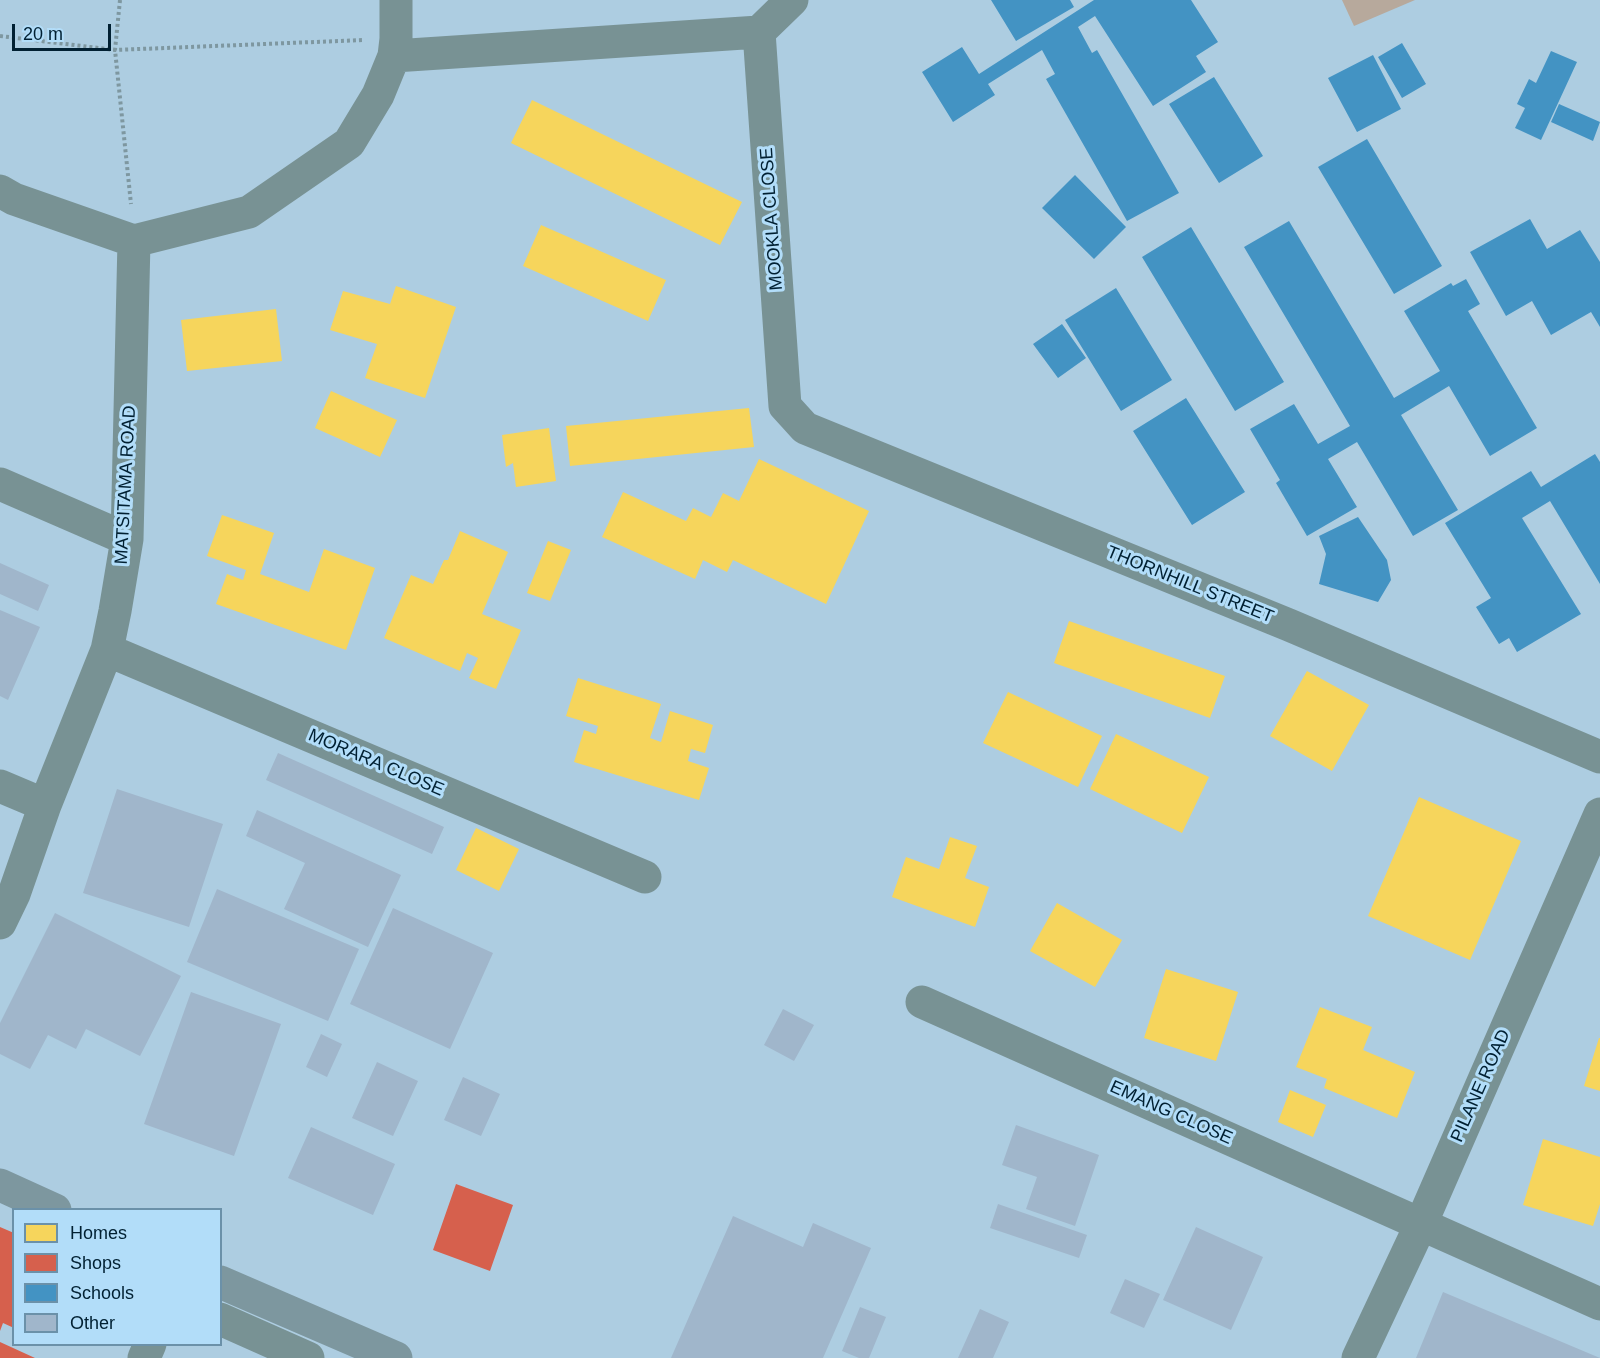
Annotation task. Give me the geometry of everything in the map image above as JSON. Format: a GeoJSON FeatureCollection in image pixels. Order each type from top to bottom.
{"type":"FeatureCollection","features":[{"type":"Feature","properties":{"kind":"main road"},"geometry":{"type":"LineString","coordinates":[[0,1185],[53,1208]]}},
{"type":"Feature","properties":{"kind":"main road"},"geometry":{"type":"LineString","coordinates":[[222,1282],[396,1358]]}},
{"type":"Feature","properties":{"kind":"street"},"geometry":{"type":"LineString","coordinates":[[0,191],[14,199],[134,241],[249,212],[349,143],[378,95],[395,47],[396,0]]}},
{"type":"Feature","properties":{"kind":"street"},"geometry":{"type":"LineString","coordinates":[[395,47],[759,32],[792,0]]}},
{"type":"Feature","properties":{"kind":"street","name":"MOOKLA CLOSE"},"geometry":{"type":"LineString","coordinates":[[759,32],[785,406]]}},
{"type":"Feature","properties":{"kind":"street","name":"MATSITAMA ROAD"},"geometry":{"type":"LineString","coordinates":[[0,923],[14,894],[45,805],[107,650],[127,539],[134,241]]}},
{"type":"Feature","properties":{"kind":"street","name":"THORNHILL STREET"},"geometry":{"type":"LineString","coordinates":[[785,406],[805,428],[1289,626],[1600,757]]}},
{"type":"Feature","properties":{"kind":"street"},"geometry":{"type":"LineString","coordinates":[[0,483],[127,539]]}},
{"type":"Feature","properties":{"kind":"street","name":"MORARA CLOSE"},"geometry":{"type":"LineString","coordinates":[[107,650],[645,877]]}},
{"type":"Feature","properties":{"kind":"street"},"geometry":{"type":"LineString","coordinates":[[0,786],[45,805]]}},
{"type":"Feature","properties":{"kind":"street","name":"PILANE ROAD"},"geometry":{"type":"LineString","coordinates":[[1358,1358],[1421,1224],[1600,813]]}},
{"type":"Feature","properties":{"kind":"street","name":"EMANG CLOSE"},"geometry":{"type":"LineString","coordinates":[[922,1002],[1600,1304]]}},
{"type":"Feature","properties":{"kind":"street"},"geometry":{"type":"LineString","coordinates":[[222,1320],[308,1358]]}},
{"type":"Feature","properties":{"kind":"path"},"geometry":{"type":"LineString","coordinates":[[120,0],[115,50],[134,241]]}},
{"type":"Feature","properties":{"kind":"path"},"geometry":{"type":"LineString","coordinates":[[0,36],[115,50],[395,47]]}},
{"type":"Feature","properties":{"kind":"shaded area"},"geometry":{"type":"Polygon","coordinates":[[[1342,0],[1415,0],[1354,26],[1342,0]]]}},
{"type":"Feature","properties":{"kind":"building: Homes"},"geometry":{"type":"Polygon","coordinates":[[[532,100],[742,202],[720,245],[511,143],[532,100]]]}},
{"type":"Feature","properties":{"kind":"building: Homes"},"geometry":{"type":"Polygon","coordinates":[[[541,225],[666,280],[648,321],[523,266],[541,225]]]}},
{"type":"Feature","properties":{"kind":"building: Homes"},"geometry":{"type":"Polygon","coordinates":[[[396,286],[456,307],[425,398],[365,378],[377,344],[330,330],[343,291],[390,304],[396,286]]]}},
{"type":"Feature","properties":{"kind":"building: Homes"},"geometry":{"type":"Polygon","coordinates":[[[276,309],[282,361],[187,371],[181,320],[276,309]]]}},
{"type":"Feature","properties":{"kind":"building: Homes"},"geometry":{"type":"Polygon","coordinates":[[[331,391],[397,420],[380,457],[315,428],[331,391]]]}},
{"type":"Feature","properties":{"kind":"building: Homes"},"geometry":{"type":"Polygon","coordinates":[[[749,408],[754,447],[570,466],[566,426],[749,408]]]}},
{"type":"Feature","properties":{"kind":"building: Homes"},"geometry":{"type":"Polygon","coordinates":[[[549,428],[556,481],[516,487],[513,463],[506,467],[502,435],[549,428]]]}},
{"type":"Feature","properties":{"kind":"building: Homes"},"geometry":{"type":"Polygon","coordinates":[[[759,459],[869,511],[826,604],[733,560],[727,572],[703,560],[695,579],[602,537],[623,492],[686,521],[693,508],[711,517],[723,493],[739,501],[759,459]]]}},
{"type":"Feature","properties":{"kind":"building: Homes"},"geometry":{"type":"Polygon","coordinates":[[[222,515],[274,533],[260,574],[309,592],[324,549],[375,568],[346,650],[216,604],[227,574],[243,580],[246,570],[207,556],[222,515]]]}},
{"type":"Feature","properties":{"kind":"building: Homes"},"geometry":{"type":"Polygon","coordinates":[[[460,531],[508,552],[482,614],[521,630],[496,689],[469,678],[478,658],[467,653],[460,671],[384,638],[411,575],[433,584],[444,560],[448,560],[460,531]]]}},
{"type":"Feature","properties":{"kind":"building: Homes"},"geometry":{"type":"Polygon","coordinates":[[[548,541],[571,550],[550,601],[527,593],[548,541]]]}},
{"type":"Feature","properties":{"kind":"building: Homes"},"geometry":{"type":"Polygon","coordinates":[[[1069,621],[1225,676],[1210,718],[1054,663],[1069,621]]]}},
{"type":"Feature","properties":{"kind":"building: Homes"},"geometry":{"type":"Polygon","coordinates":[[[1307,671],[1369,705],[1332,771],[1270,736],[1307,671]]]}},
{"type":"Feature","properties":{"kind":"building: Homes"},"geometry":{"type":"Polygon","coordinates":[[[578,678],[661,704],[650,738],[661,742],[670,711],[713,725],[705,753],[691,749],[688,761],[709,768],[699,800],[574,762],[584,730],[596,734],[598,726],[566,716],[578,678]]]}},
{"type":"Feature","properties":{"kind":"building: Homes"},"geometry":{"type":"Polygon","coordinates":[[[1008,692],[1102,736],[1078,787],[983,743],[1008,692]]]}},
{"type":"Feature","properties":{"kind":"building: Homes"},"geometry":{"type":"Polygon","coordinates":[[[1116,734],[1209,777],[1182,833],[1090,789],[1116,734]]]}},
{"type":"Feature","properties":{"kind":"building: Homes"},"geometry":{"type":"Polygon","coordinates":[[[1419,797],[1521,841],[1470,960],[1368,916],[1419,797]]]}},
{"type":"Feature","properties":{"kind":"building: Homes"},"geometry":{"type":"Polygon","coordinates":[[[476,828],[519,849],[499,891],[456,870],[476,828]]]}},
{"type":"Feature","properties":{"kind":"building: Homes"},"geometry":{"type":"Polygon","coordinates":[[[950,837],[977,846],[965,878],[989,887],[975,927],[892,897],[906,857],[939,869],[950,837]]]}},
{"type":"Feature","properties":{"kind":"building: Homes"},"geometry":{"type":"Polygon","coordinates":[[[1057,903],[1122,940],[1095,987],[1030,951],[1057,903]]]}},
{"type":"Feature","properties":{"kind":"building: Homes"},"geometry":{"type":"Polygon","coordinates":[[[1166,969],[1238,992],[1216,1061],[1144,1038],[1166,969]]]}},
{"type":"Feature","properties":{"kind":"building: Homes"},"geometry":{"type":"Polygon","coordinates":[[[1320,1007],[1372,1027],[1363,1050],[1415,1072],[1397,1118],[1324,1088],[1327,1079],[1296,1067],[1320,1007]]]}},
{"type":"Feature","properties":{"kind":"building: Homes"},"geometry":{"type":"Polygon","coordinates":[[[1600,1038],[1600,1091],[1584,1086],[1600,1038]]]}},
{"type":"Feature","properties":{"kind":"building: Homes"},"geometry":{"type":"Polygon","coordinates":[[[1290,1090],[1326,1105],[1313,1137],[1278,1122],[1290,1090]]]}},
{"type":"Feature","properties":{"kind":"building: Homes"},"geometry":{"type":"Polygon","coordinates":[[[1543,1139],[1600,1157],[1600,1204],[1593,1226],[1523,1205],[1543,1139]]]}},
{"type":"Feature","properties":{"kind":"building: Shops"},"geometry":{"type":"Polygon","coordinates":[[[456,1184],[513,1205],[490,1271],[433,1250],[456,1184]]]}},
{"type":"Feature","properties":{"kind":"building: Shops"},"geometry":{"type":"Polygon","coordinates":[[[0,1227],[12,1232],[12,1327],[3,1323],[0,1331],[0,1227]]]}},
{"type":"Feature","properties":{"kind":"building: Shops"},"geometry":{"type":"Polygon","coordinates":[[[0,1342],[35,1358],[0,1358],[0,1342]]]}},
{"type":"Feature","properties":{"kind":"building: Schools"},"geometry":{"type":"Polygon","coordinates":[[[991,0],[1070,0],[1074,7],[1016,41],[991,0]]]}},
{"type":"Feature","properties":{"kind":"building: Schools"},"geometry":{"type":"Polygon","coordinates":[[[1094,0],[1191,0],[1218,42],[1196,56],[1206,72],[1153,106],[1095,16],[1078,27],[1092,53],[1097,50],[1179,193],[1127,221],[1046,79],[1055,74],[1042,50],[988,84],[995,95],[953,122],[922,72],[962,47],[979,74],[1094,0]]]}},
{"type":"Feature","properties":{"kind":"building: Schools"},"geometry":{"type":"Polygon","coordinates":[[[1402,43],[1426,84],[1402,98],[1378,57],[1402,43]]]}},
{"type":"Feature","properties":{"kind":"building: Schools"},"geometry":{"type":"Polygon","coordinates":[[[1551,51],[1577,62],[1541,140],[1515,128],[1525,108],[1517,104],[1529,79],[1536,83],[1551,51]]]}},
{"type":"Feature","properties":{"kind":"building: Schools"},"geometry":{"type":"Polygon","coordinates":[[[1373,55],[1401,109],[1357,132],[1328,78],[1373,55]]]}},
{"type":"Feature","properties":{"kind":"building: Schools"},"geometry":{"type":"Polygon","coordinates":[[[1214,77],[1263,156],[1219,183],[1169,104],[1214,77]]]}},
{"type":"Feature","properties":{"kind":"building: Schools"},"geometry":{"type":"Polygon","coordinates":[[[1559,104],[1600,122],[1593,141],[1551,122],[1559,104]]]}},
{"type":"Feature","properties":{"kind":"building: Schools"},"geometry":{"type":"Polygon","coordinates":[[[1367,139],[1442,266],[1394,294],[1318,167],[1367,139]]]}},
{"type":"Feature","properties":{"kind":"building: Schools"},"geometry":{"type":"Polygon","coordinates":[[[1075,175],[1126,227],[1094,259],[1042,208],[1075,175]]]}},
{"type":"Feature","properties":{"kind":"building: Schools"},"geometry":{"type":"Polygon","coordinates":[[[1530,219],[1547,249],[1580,230],[1600,262],[1600,327],[1591,312],[1551,335],[1532,301],[1506,316],[1470,252],[1530,219]]]}},
{"type":"Feature","properties":{"kind":"building: Schools"},"geometry":{"type":"Polygon","coordinates":[[[1289,221],[1394,398],[1440,371],[1404,311],[1451,283],[1453,286],[1466,279],[1480,304],[1468,311],[1537,428],[1490,456],[1449,386],[1401,415],[1458,510],[1413,536],[1357,442],[1328,459],[1357,507],[1307,536],[1276,483],[1280,480],[1250,429],[1294,404],[1318,444],[1350,426],[1244,247],[1289,221]]]}},
{"type":"Feature","properties":{"kind":"building: Schools"},"geometry":{"type":"Polygon","coordinates":[[[1191,227],[1284,382],[1235,411],[1142,257],[1191,227]]]}},
{"type":"Feature","properties":{"kind":"building: Schools"},"geometry":{"type":"Polygon","coordinates":[[[1116,288],[1172,380],[1121,411],[1065,320],[1116,288]]]}},
{"type":"Feature","properties":{"kind":"building: Schools"},"geometry":{"type":"Polygon","coordinates":[[[1062,324],[1086,358],[1058,378],[1033,344],[1062,324]]]}},
{"type":"Feature","properties":{"kind":"building: Schools"},"geometry":{"type":"Polygon","coordinates":[[[1186,398],[1245,492],[1192,525],[1133,431],[1186,398]]]}},
{"type":"Feature","properties":{"kind":"building: Schools"},"geometry":{"type":"Polygon","coordinates":[[[1595,454],[1600,462],[1600,584],[1550,501],[1522,518],[1581,614],[1517,652],[1509,638],[1499,644],[1476,607],[1491,598],[1445,523],[1531,471],[1541,487],[1595,454]]]}},
{"type":"Feature","properties":{"kind":"building: Schools"},"geometry":{"type":"Polygon","coordinates":[[[1358,517],[1387,560],[1391,580],[1378,602],[1319,584],[1326,554],[1319,536],[1358,517]]]}},
{"type":"Feature","properties":{"kind":"building: Other"},"geometry":{"type":"Polygon","coordinates":[[[0,563],[49,585],[38,611],[0,594],[0,563]]]}},
{"type":"Feature","properties":{"kind":"building: Other"},"geometry":{"type":"Polygon","coordinates":[[[0,610],[40,627],[8,700],[0,696],[0,610]]]}},
{"type":"Feature","properties":{"kind":"building: Other"},"geometry":{"type":"Polygon","coordinates":[[[278,753],[444,827],[432,854],[266,780],[278,753]]]}},
{"type":"Feature","properties":{"kind":"building: Other"},"geometry":{"type":"Polygon","coordinates":[[[117,789],[223,824],[189,927],[83,893],[117,789]]]}},
{"type":"Feature","properties":{"kind":"building: Other"},"geometry":{"type":"Polygon","coordinates":[[[257,810],[401,875],[368,947],[284,909],[305,863],[246,836],[257,810]]]}},
{"type":"Feature","properties":{"kind":"building: Other"},"geometry":{"type":"Polygon","coordinates":[[[217,889],[359,949],[328,1021],[187,962],[217,889]]]}},
{"type":"Feature","properties":{"kind":"building: Other"},"geometry":{"type":"Polygon","coordinates":[[[393,908],[493,953],[450,1049],[350,1004],[393,908]]]}},
{"type":"Feature","properties":{"kind":"building: Other"},"geometry":{"type":"Polygon","coordinates":[[[55,913],[181,976],[140,1056],[86,1029],[76,1049],[48,1035],[30,1069],[0,1054],[0,1023],[55,913]]]}},
{"type":"Feature","properties":{"kind":"building: Other"},"geometry":{"type":"Polygon","coordinates":[[[191,992],[281,1024],[234,1156],[144,1124],[191,992]]]}},
{"type":"Feature","properties":{"kind":"building: Other"},"geometry":{"type":"Polygon","coordinates":[[[783,1009],[814,1025],[794,1061],[764,1045],[783,1009]]]}},
{"type":"Feature","properties":{"kind":"building: Other"},"geometry":{"type":"Polygon","coordinates":[[[321,1034],[342,1044],[327,1077],[306,1067],[321,1034]]]}},
{"type":"Feature","properties":{"kind":"building: Other"},"geometry":{"type":"Polygon","coordinates":[[[377,1062],[418,1081],[393,1136],[352,1118],[377,1062]]]}},
{"type":"Feature","properties":{"kind":"building: Other"},"geometry":{"type":"Polygon","coordinates":[[[463,1077],[500,1094],[481,1136],[444,1120],[463,1077]]]}},
{"type":"Feature","properties":{"kind":"building: Other"},"geometry":{"type":"Polygon","coordinates":[[[1016,1125],[1099,1155],[1075,1226],[1026,1209],[1037,1177],[1002,1165],[1016,1125]]]}},
{"type":"Feature","properties":{"kind":"building: Other"},"geometry":{"type":"Polygon","coordinates":[[[311,1127],[395,1164],[373,1215],[288,1178],[311,1127]]]}},
{"type":"Feature","properties":{"kind":"building: Other"},"geometry":{"type":"Polygon","coordinates":[[[998,1204],[1087,1235],[1079,1258],[990,1228],[998,1204]]]}},
{"type":"Feature","properties":{"kind":"building: Other"},"geometry":{"type":"Polygon","coordinates":[[[733,1216],[803,1247],[813,1223],[871,1248],[823,1358],[671,1358],[733,1216]]]}},
{"type":"Feature","properties":{"kind":"building: Other"},"geometry":{"type":"Polygon","coordinates":[[[1196,1227],[1263,1257],[1231,1330],[1163,1300],[1196,1227]]]}},
{"type":"Feature","properties":{"kind":"building: Other"},"geometry":{"type":"Polygon","coordinates":[[[1125,1279],[1160,1294],[1144,1328],[1110,1313],[1125,1279]]]}},
{"type":"Feature","properties":{"kind":"building: Other"},"geometry":{"type":"Polygon","coordinates":[[[1443,1292],[1600,1358],[1416,1358],[1443,1292]]]}},
{"type":"Feature","properties":{"kind":"building: Other"},"geometry":{"type":"Polygon","coordinates":[[[860,1307],[886,1317],[869,1358],[859,1358],[842,1351],[860,1307]]]}},
{"type":"Feature","properties":{"kind":"building: Other"},"geometry":{"type":"Polygon","coordinates":[[[980,1309],[1009,1322],[993,1358],[958,1358],[980,1309]]]}}]}
